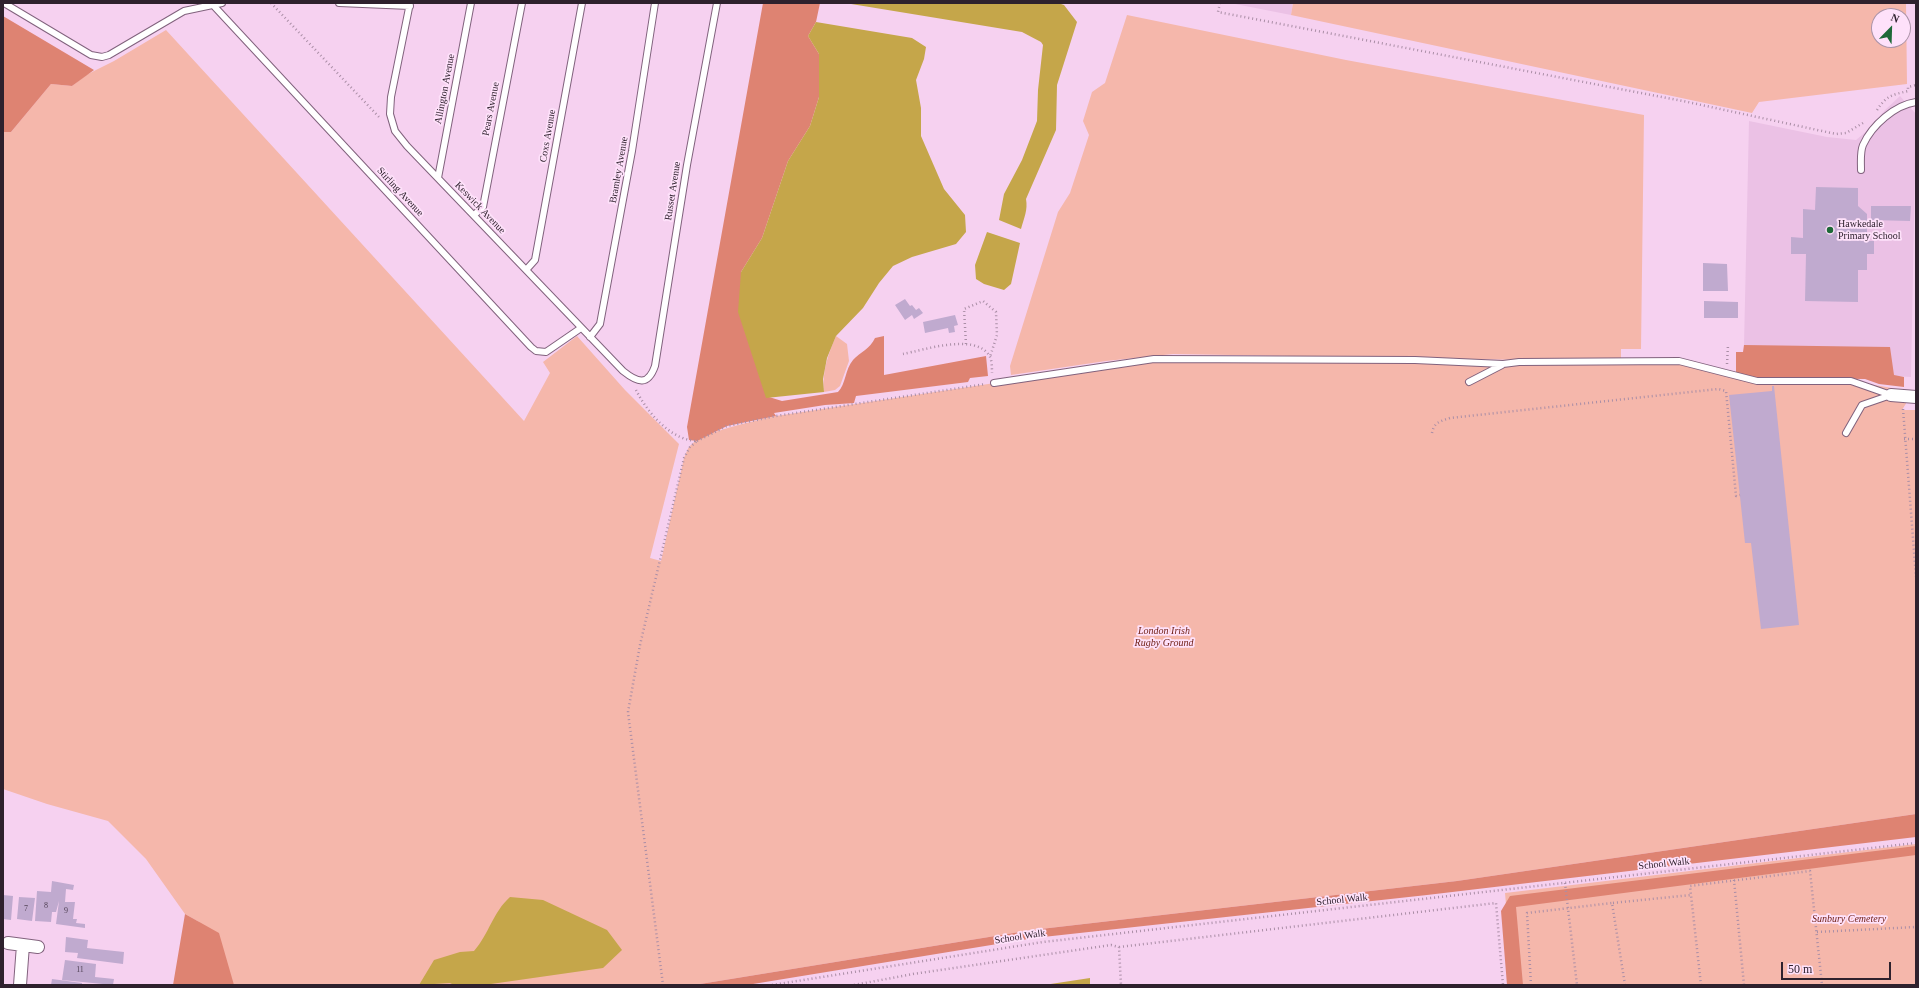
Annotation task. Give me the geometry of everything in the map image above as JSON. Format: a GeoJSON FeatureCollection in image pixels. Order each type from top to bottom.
{"type":"FeatureCollection","features":[{"type":"Feature","properties":{"kind":"street"},"geometry":{"type":"LineString","coordinates":[[1891,395],[1913,397]]}},
{"type":"Feature","properties":{"kind":"street"},"geometry":{"type":"LineString","coordinates":[[8,943],[38,947]]}},
{"type":"Feature","properties":{"kind":"street"},"geometry":{"type":"LineString","coordinates":[[20,985],[23,945]]}},
{"type":"Feature","properties":{"kind":"lane"},"geometry":{"type":"LineString","coordinates":[[4,3],[91,55],[102,57],[109,56],[184,11],[222,3]]}},
{"type":"Feature","properties":{"kind":"lane"},"geometry":{"type":"LineString","coordinates":[[339,3],[410,4]]}},
{"type":"Feature","properties":{"kind":"lane","name":"Allington Avenue"},"geometry":{"type":"LineString","coordinates":[[438,178],[471,3]]}},
{"type":"Feature","properties":{"kind":"lane","name":"Pears Avenue"},"geometry":{"type":"LineString","coordinates":[[474,216],[482,207],[522,3]]}},
{"type":"Feature","properties":{"kind":"lane","name":"Coxs Avenue"},"geometry":{"type":"LineString","coordinates":[[526,270],[535,260],[582,3]]}},
{"type":"Feature","properties":{"kind":"lane","name":"Bramley Avenue"},"geometry":{"type":"LineString","coordinates":[[590,337],[600,324],[602,316],[632,151],[655,3]]}},
{"type":"Feature","properties":{"kind":"lane","name":"Russet Avenue"},"geometry":{"type":"LineString","coordinates":[[648,380],[656,366],[687,165],[717,3]]}},
{"type":"Feature","properties":{"kind":"lane","name":"Keswick Avenue"},"geometry":{"type":"LineString","coordinates":[[410,4],[391,97],[390,114],[395,131],[474,216],[623,371],[633,379],[641,381],[648,380]]}},
{"type":"Feature","properties":{"kind":"lane","name":"Stirling Avenue"},"geometry":{"type":"LineString","coordinates":[[213,5],[531,347],[536,351],[546,352],[582,328]]}},
{"type":"Feature","properties":{"kind":"lane"},"geometry":{"type":"LineString","coordinates":[[1861,170],[1863,146],[1867,138],[1887,115],[1896,108],[1916,102]]}},
{"type":"Feature","properties":{"kind":"lane"},"geometry":{"type":"LineString","coordinates":[[994,383],[1154,358],[1415,360],[1503,364],[1519,362],[1679,361],[1757,380],[1851,381],[1891,395]]}},
{"type":"Feature","properties":{"kind":"lane"},"geometry":{"type":"LineString","coordinates":[[1469,382],[1503,364]]}},
{"type":"Feature","properties":{"kind":"lane"},"geometry":{"type":"LineString","coordinates":[[1846,432],[1862,406],[1891,395]]}},
{"type":"Feature","properties":{"kind":"path"},"geometry":{"type":"LineString","coordinates":[[271,3],[380,117]]}},
{"type":"Feature","properties":{"kind":"path"},"geometry":{"type":"LineString","coordinates":[[1220,3],[1218,12],[1683,101],[1836,134],[1846,132],[1861,125],[1866,120]]}},
{"type":"Feature","properties":{"kind":"path"},"geometry":{"type":"LineString","coordinates":[[1876,111],[1883,101],[1892,95],[1908,91],[1908,87],[1916,85]]}},
{"type":"Feature","properties":{"kind":"path"},"geometry":{"type":"LineString","coordinates":[[663,985],[628,712],[640,645],[684,458],[690,447],[697,440],[727,426],[776,416],[994,383],[990,358],[997,335],[996,312],[983,301],[964,309],[966,344]]}},
{"type":"Feature","properties":{"kind":"path"},"geometry":{"type":"LineString","coordinates":[[903,354],[959,343],[981,347],[990,358]]}},
{"type":"Feature","properties":{"kind":"path"},"geometry":{"type":"LineString","coordinates":[[1727,373],[1728,345]]}},
{"type":"Feature","properties":{"kind":"path"},"geometry":{"type":"LineString","coordinates":[[623,371],[634,385],[643,404],[667,429],[688,440],[697,440]]}},
{"type":"Feature","properties":{"kind":"path"},"geometry":{"type":"LineString","coordinates":[[1432,433],[1433,427],[1438,421],[1450,418],[1718,389],[1726,391],[1736,496],[1740,495]]}},
{"type":"Feature","properties":{"kind":"path"},"geometry":{"type":"LineString","coordinates":[[1913,397],[1902,410],[1916,577]]}},
{"type":"Feature","properties":{"kind":"path"},"geometry":{"type":"LineString","coordinates":[[1904,438],[1916,439]]}},
{"type":"Feature","properties":{"kind":"path","name":"School Walk"},"geometry":{"type":"LineString","coordinates":[[772,985],[1043,942],[1916,844]]}},
{"type":"Feature","properties":{"kind":"path"},"geometry":{"type":"LineString","coordinates":[[1701,985],[1690,886],[1810,871],[1822,985]]}},
{"type":"Feature","properties":{"kind":"path"},"geometry":{"type":"LineString","coordinates":[[1734,880],[1744,985]]}},
{"type":"Feature","properties":{"kind":"path"},"geometry":{"type":"LineString","coordinates":[[1565,883],[1577,985]]}},
{"type":"Feature","properties":{"kind":"path"},"geometry":{"type":"LineString","coordinates":[[1531,985],[1527,912],[1691,894]]}},
{"type":"Feature","properties":{"kind":"path"},"geometry":{"type":"LineString","coordinates":[[854,985],[913,974],[1111,945],[1119,947],[1496,903],[1503,985]]}},
{"type":"Feature","properties":{"kind":"path"},"geometry":{"type":"LineString","coordinates":[[1612,903],[1625,985]]}},
{"type":"Feature","properties":{"kind":"path"},"geometry":{"type":"LineString","coordinates":[[1817,932],[1916,927]]}},
{"type":"Feature","properties":{"kind":"path"},"geometry":{"type":"LineString","coordinates":[[1119,947],[1121,985]]}},
{"type":"Feature","properties":{"kind":"shaded area"},"geometry":{"type":"Polygon","coordinates":[[[763,3],[820,3],[816,22],[808,36],[819,54],[819,97],[810,126],[788,161],[762,238],[741,272],[769,397],[782,401],[838,392],[843,385],[848,368],[853,360],[868,348],[875,338],[884,336],[884,375],[986,356],[988,376],[970,378],[968,382],[856,396],[854,403],[825,405],[774,413],[776,416],[727,426],[697,441],[689,440],[687,427],[763,3]]]}},
{"type":"Feature","properties":{"kind":"shaded area"},"geometry":{"type":"Polygon","coordinates":[[[845,3],[1058,3],[1064,5],[1077,22],[1057,85],[1056,130],[1026,199],[1026,210],[1021,229],[999,220],[1004,194],[1022,160],[1037,121],[1038,90],[1043,45],[1041,42],[1022,32],[845,3]]]}},
{"type":"Feature","properties":{"kind":"shaded area"},"geometry":{"type":"Polygon","coordinates":[[[1230,3],[1293,3],[1291,15],[1230,3]]]}},
{"type":"Feature","properties":{"kind":"shaded area"},"geometry":{"type":"Polygon","coordinates":[[[3,16],[94,70],[72,86],[51,84],[11,132],[3,132],[3,16]]]}},
{"type":"Feature","properties":{"kind":"shaded area"},"geometry":{"type":"Polygon","coordinates":[[[816,22],[912,38],[926,47],[924,59],[916,80],[921,108],[921,136],[944,189],[965,215],[966,232],[956,244],[912,257],[893,266],[879,283],[863,308],[836,336],[827,358],[823,379],[824,392],[766,398],[738,312],[741,272],[762,238],[788,161],[810,126],[819,97],[819,54],[808,36],[816,22]]]}},
{"type":"Feature","properties":{"kind":"shaded area","name":"Hawkedale Primary School"},"geometry":{"type":"Polygon","coordinates":[[[1900,96],[1916,114],[1911,377],[1894,376],[1744,345],[1749,121],[1827,137],[1856,140],[1868,130],[1885,110],[1900,96]]]}},
{"type":"Feature","properties":{"kind":"shaded area"},"geometry":{"type":"Polygon","coordinates":[[[987,232],[1020,243],[1011,284],[1004,290],[984,284],[976,279],[975,265],[987,232]]]}},
{"type":"Feature","properties":{"kind":"shaded area"},"geometry":{"type":"Polygon","coordinates":[[[1744,345],[1890,347],[1894,375],[1904,377],[1904,387],[1879,384],[1865,379],[1760,378],[1736,375],[1736,352],[1743,352],[1744,345]]]}},
{"type":"Feature","properties":{"kind":"shaded area"},"geometry":{"type":"Polygon","coordinates":[[[1916,814],[1916,837],[1427,895],[1034,938],[747,985],[694,985],[1032,930],[1457,881],[1916,814]]]}},
{"type":"Feature","properties":{"kind":"shaded area"},"geometry":{"type":"Polygon","coordinates":[[[1916,846],[1916,855],[1516,907],[1523,985],[1507,985],[1501,911],[1510,896],[1916,846]]]}},
{"type":"Feature","properties":{"kind":"shaded area"},"geometry":{"type":"Polygon","coordinates":[[[510,897],[543,900],[607,930],[622,950],[603,968],[484,985],[454,985],[450,983],[419,985],[434,960],[460,952],[474,951],[484,938],[499,909],[510,897]]]}},
{"type":"Feature","properties":{"kind":"shaded area"},"geometry":{"type":"Polygon","coordinates":[[[185,914],[219,933],[234,985],[173,985],[185,914]]]}},
{"type":"Feature","properties":{"kind":"shaded area"},"geometry":{"type":"Polygon","coordinates":[[[1090,978],[1090,985],[1044,985],[1090,978]]]}},
{"type":"Feature","properties":{"kind":"green space"},"geometry":{"type":"Polygon","coordinates":[[[1293,3],[1906,3],[1906,8],[1871,8],[1871,48],[1907,48],[1907,84],[1759,102],[1752,113],[1291,15],[1293,3]]]}},
{"type":"Feature","properties":{"kind":"green space"},"geometry":{"type":"Polygon","coordinates":[[[1127,15],[1346,60],[1644,115],[1641,349],[1621,349],[1621,358],[1586,361],[1173,354],[1106,361],[1011,375],[1010,366],[1058,212],[1070,193],[1089,135],[1083,121],[1092,92],[1105,83],[1127,15]]]}},
{"type":"Feature","properties":{"kind":"green space","name":"London Irish Rugby Ground"},"geometry":{"type":"Polygon","coordinates":[[[166,30],[524,421],[550,373],[543,362],[577,336],[625,390],[679,444],[650,558],[661,561],[687,450],[697,441],[718,431],[776,416],[1154,359],[1503,364],[1679,361],[1757,381],[1851,381],[1892,388],[1910,397],[1902,410],[1916,410],[1916,814],[1457,881],[1032,930],[694,985],[190,985],[199,922],[185,914],[146,859],[108,821],[47,804],[3,789],[3,132],[11,132],[51,84],[72,86],[86,75],[114,61],[166,30]]]}},
{"type":"Feature","properties":{"kind":"green space"},"geometry":{"type":"Polygon","coordinates":[[[836,336],[847,344],[849,361],[840,386],[835,390],[824,392],[826,363],[836,336]]]}},
{"type":"Feature","properties":{"kind":"green space","name":"Sunbury Cemetery"},"geometry":{"type":"Polygon","coordinates":[[[1916,844],[1916,985],[1513,985],[1505,893],[1916,844]]]}},
{"type":"Feature","properties":{"kind":"building"},"geometry":{"type":"Polygon","coordinates":[[[1816,187],[1858,188],[1858,206],[1867,214],[1867,241],[1874,241],[1874,254],[1867,254],[1867,270],[1858,270],[1858,302],[1805,301],[1806,254],[1791,254],[1791,237],[1803,238],[1803,209],[1815,210],[1816,187]]]}},
{"type":"Feature","properties":{"kind":"building"},"geometry":{"type":"Polygon","coordinates":[[[1871,206],[1911,206],[1910,221],[1871,220],[1871,206]]]}},
{"type":"Feature","properties":{"kind":"building"},"geometry":{"type":"Polygon","coordinates":[[[1703,263],[1727,264],[1728,291],[1703,291],[1703,263]]]}},
{"type":"Feature","properties":{"kind":"building"},"geometry":{"type":"Polygon","coordinates":[[[905,299],[910,306],[912,305],[916,310],[919,308],[923,313],[914,319],[912,315],[905,320],[895,305],[905,299]]]}},
{"type":"Feature","properties":{"kind":"building"},"geometry":{"type":"Polygon","coordinates":[[[1704,301],[1738,302],[1738,318],[1704,318],[1704,301]]]}},
{"type":"Feature","properties":{"kind":"building"},"geometry":{"type":"Polygon","coordinates":[[[955,315],[958,325],[954,326],[955,332],[949,333],[948,328],[925,333],[923,322],[955,315]]]}},
{"type":"Feature","properties":{"kind":"building"},"geometry":{"type":"Polygon","coordinates":[[[1772,386],[1774,386],[1799,625],[1761,629],[1751,543],[1745,543],[1729,395],[1772,391],[1772,386]]]}},
{"type":"Feature","properties":{"kind":"building"},"geometry":{"type":"Polygon","coordinates":[[[52,881],[74,885],[73,890],[66,889],[65,902],[75,902],[73,919],[77,919],[76,923],[85,924],[85,928],[56,924],[59,901],[56,912],[52,912],[51,922],[35,921],[37,891],[51,892],[52,881]]]}},
{"type":"Feature","properties":{"kind":"building"},"geometry":{"type":"Polygon","coordinates":[[[3,895],[13,896],[11,920],[3,919],[3,895]]]}},
{"type":"Feature","properties":{"kind":"building"},"geometry":{"type":"Polygon","coordinates":[[[19,897],[35,898],[32,921],[17,919],[19,897]]]}},
{"type":"Feature","properties":{"kind":"building"},"geometry":{"type":"Polygon","coordinates":[[[66,937],[88,940],[87,948],[124,952],[123,964],[77,958],[78,953],[65,952],[66,937]]]}},
{"type":"Feature","properties":{"kind":"building"},"geometry":{"type":"Polygon","coordinates":[[[65,960],[96,964],[95,977],[114,979],[113,985],[62,980],[65,960]]]}},
{"type":"Feature","properties":{"kind":"building"},"geometry":{"type":"Polygon","coordinates":[[[52,979],[82,983],[82,985],[51,985],[52,979]]]}},
{"type":"Feature","properties":{"kind":"place","name":"Hawkedale Primary School"},"geometry":{"type":"Point","coordinates":[1830,230]}}]}
